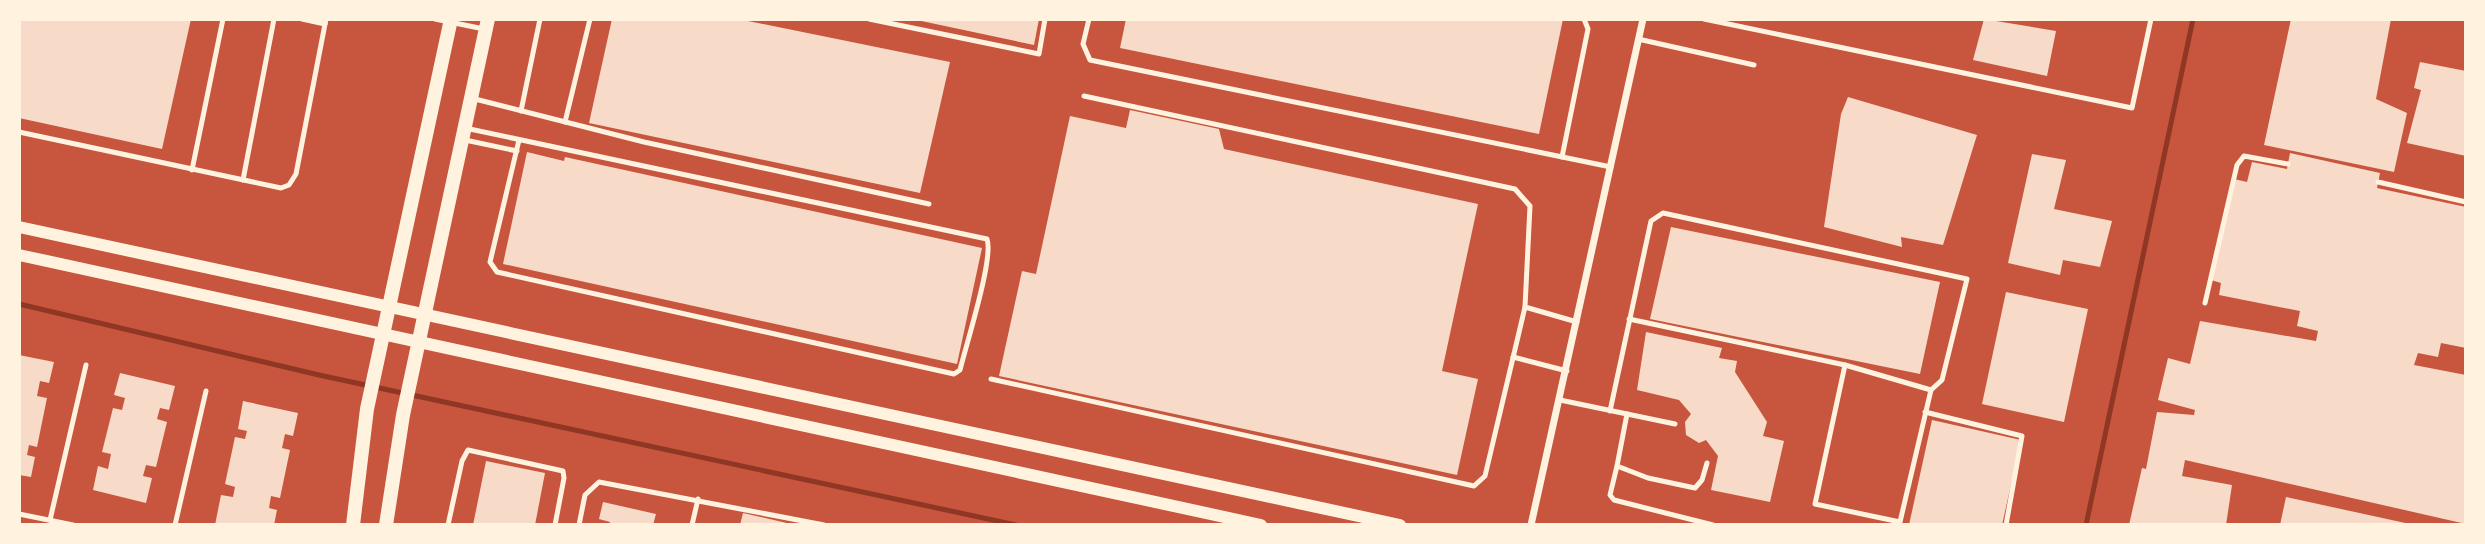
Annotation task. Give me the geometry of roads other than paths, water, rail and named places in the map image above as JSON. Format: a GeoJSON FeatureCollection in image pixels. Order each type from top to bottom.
{"type":"FeatureCollection","features":[{"type":"Feature","properties":{"kind":"main road"},"geometry":{"type":"LineString","coordinates":[[353,525],[367,409],[445,20]]}},
{"type":"Feature","properties":{"kind":"main road"},"geometry":{"type":"LineString","coordinates":[[386,525],[403,415],[487,24]]}},
{"type":"Feature","properties":{"kind":"street"},"geometry":{"type":"LineString","coordinates":[[1531,525],[1643,19]]}},
{"type":"Feature","properties":{"kind":"street"},"geometry":{"type":"LineString","coordinates":[[19,227],[1400,525]]}},
{"type":"Feature","properties":{"kind":"street"},"geometry":{"type":"LineString","coordinates":[[19,255],[1261,525]]}},
{"type":"Feature","properties":{"kind":"lane"},"geometry":{"type":"LineString","coordinates":[[192,170],[223,19]]}},
{"type":"Feature","properties":{"kind":"lane"},"geometry":{"type":"LineString","coordinates":[[243,180],[274,19]]}},
{"type":"Feature","properties":{"kind":"lane"},"geometry":{"type":"LineString","coordinates":[[19,132],[281,188],[289,186],[296,174],[325,22],[302,19]]}},
{"type":"Feature","properties":{"kind":"lane"},"geometry":{"type":"LineString","coordinates":[[521,111],[540,19]]}},
{"type":"Feature","properties":{"kind":"lane"},"geometry":{"type":"LineString","coordinates":[[565,122],[590,19]]}},
{"type":"Feature","properties":{"kind":"lane"},"geometry":{"type":"LineString","coordinates":[[869,19],[1039,54],[1045,19]]}},
{"type":"Feature","properties":{"kind":"lane"},"geometry":{"type":"LineString","coordinates":[[1088,19],[1083,44],[1090,60],[1611,167]]}},
{"type":"Feature","properties":{"kind":"lane"},"geometry":{"type":"LineString","coordinates":[[1562,157],[1588,29],[1584,19]]}},
{"type":"Feature","properties":{"kind":"lane"},"geometry":{"type":"LineString","coordinates":[[1704,19],[2132,108],[2151,19]]}},
{"type":"Feature","properties":{"kind":"lane"},"geometry":{"type":"LineString","coordinates":[[445,20],[487,24]]}},
{"type":"Feature","properties":{"kind":"lane"},"geometry":{"type":"LineString","coordinates":[[1638,40],[1754,65]]}},
{"type":"Feature","properties":{"kind":"lane"},"geometry":{"type":"LineString","coordinates":[[991,379],[1474,486],[1485,476],[1525,307],[1530,206],[1515,189],[1084,96]]}},
{"type":"Feature","properties":{"kind":"lane"},"geometry":{"type":"LineString","coordinates":[[471,98],[565,122],[929,204]]}},
{"type":"Feature","properties":{"kind":"lane"},"geometry":{"type":"LineString","coordinates":[[464,134],[519,141],[987,239],[989,245],[985,269],[960,370],[954,374],[497,272],[490,262],[519,141]]}},
{"type":"Feature","properties":{"kind":"lane"},"geometry":{"type":"LineString","coordinates":[[464,134],[517,151]]}},
{"type":"Feature","properties":{"kind":"lane"},"geometry":{"type":"LineString","coordinates":[[2204,303],[2236,165],[2244,156],[2288,164]]}},
{"type":"Feature","properties":{"kind":"lane"},"geometry":{"type":"LineString","coordinates":[[2378,182],[2466,202]]}},
{"type":"Feature","properties":{"kind":"lane"},"geometry":{"type":"LineString","coordinates":[[1610,411],[1651,221],[1663,213],[1967,279],[1942,380],[1931,390],[1900,524],[1815,504],[1845,365]]}},
{"type":"Feature","properties":{"kind":"lane"},"geometry":{"type":"LineString","coordinates":[[1525,307],[1577,322]]}},
{"type":"Feature","properties":{"kind":"lane"},"geometry":{"type":"LineString","coordinates":[[1629,319],[1845,365],[1931,390]]}},
{"type":"Feature","properties":{"kind":"lane"},"geometry":{"type":"LineString","coordinates":[[1513,356],[1567,370]]}},
{"type":"Feature","properties":{"kind":"lane"},"geometry":{"type":"LineString","coordinates":[[50,520],[86,365]]}},
{"type":"Feature","properties":{"kind":"lane"},"geometry":{"type":"LineString","coordinates":[[175,525],[206,391]]}},
{"type":"Feature","properties":{"kind":"lane"},"geometry":{"type":"LineString","coordinates":[[1560,400],[1675,424]]}},
{"type":"Feature","properties":{"kind":"lane"},"geometry":{"type":"LineString","coordinates":[[1925,412],[2022,436],[2006,525]]}},
{"type":"Feature","properties":{"kind":"lane"},"geometry":{"type":"LineString","coordinates":[[1627,414],[1610,495],[1614,500],[1713,525]]}},
{"type":"Feature","properties":{"kind":"lane"},"geometry":{"type":"LineString","coordinates":[[448,525],[462,461],[468,450],[563,471],[565,478],[555,525]]}},
{"type":"Feature","properties":{"kind":"lane"},"geometry":{"type":"LineString","coordinates":[[1617,466],[1648,478],[1695,488],[1702,480],[1707,463]]}},
{"type":"Feature","properties":{"kind":"lane"},"geometry":{"type":"LineString","coordinates":[[579,525],[585,495],[599,482],[824,525]]}},
{"type":"Feature","properties":{"kind":"lane"},"geometry":{"type":"LineString","coordinates":[[692,525],[698,499]]}},
{"type":"Feature","properties":{"kind":"lane"},"geometry":{"type":"LineString","coordinates":[[19,514],[72,525]]}},
{"type":"Feature","properties":{"kind":"waterway"},"geometry":{"type":"LineString","coordinates":[[2086,525],[2193,19]]}},
{"type":"Feature","properties":{"kind":"waterway"},"geometry":{"type":"LineString","coordinates":[[19,304],[319,375],[1016,525]]}}]}
